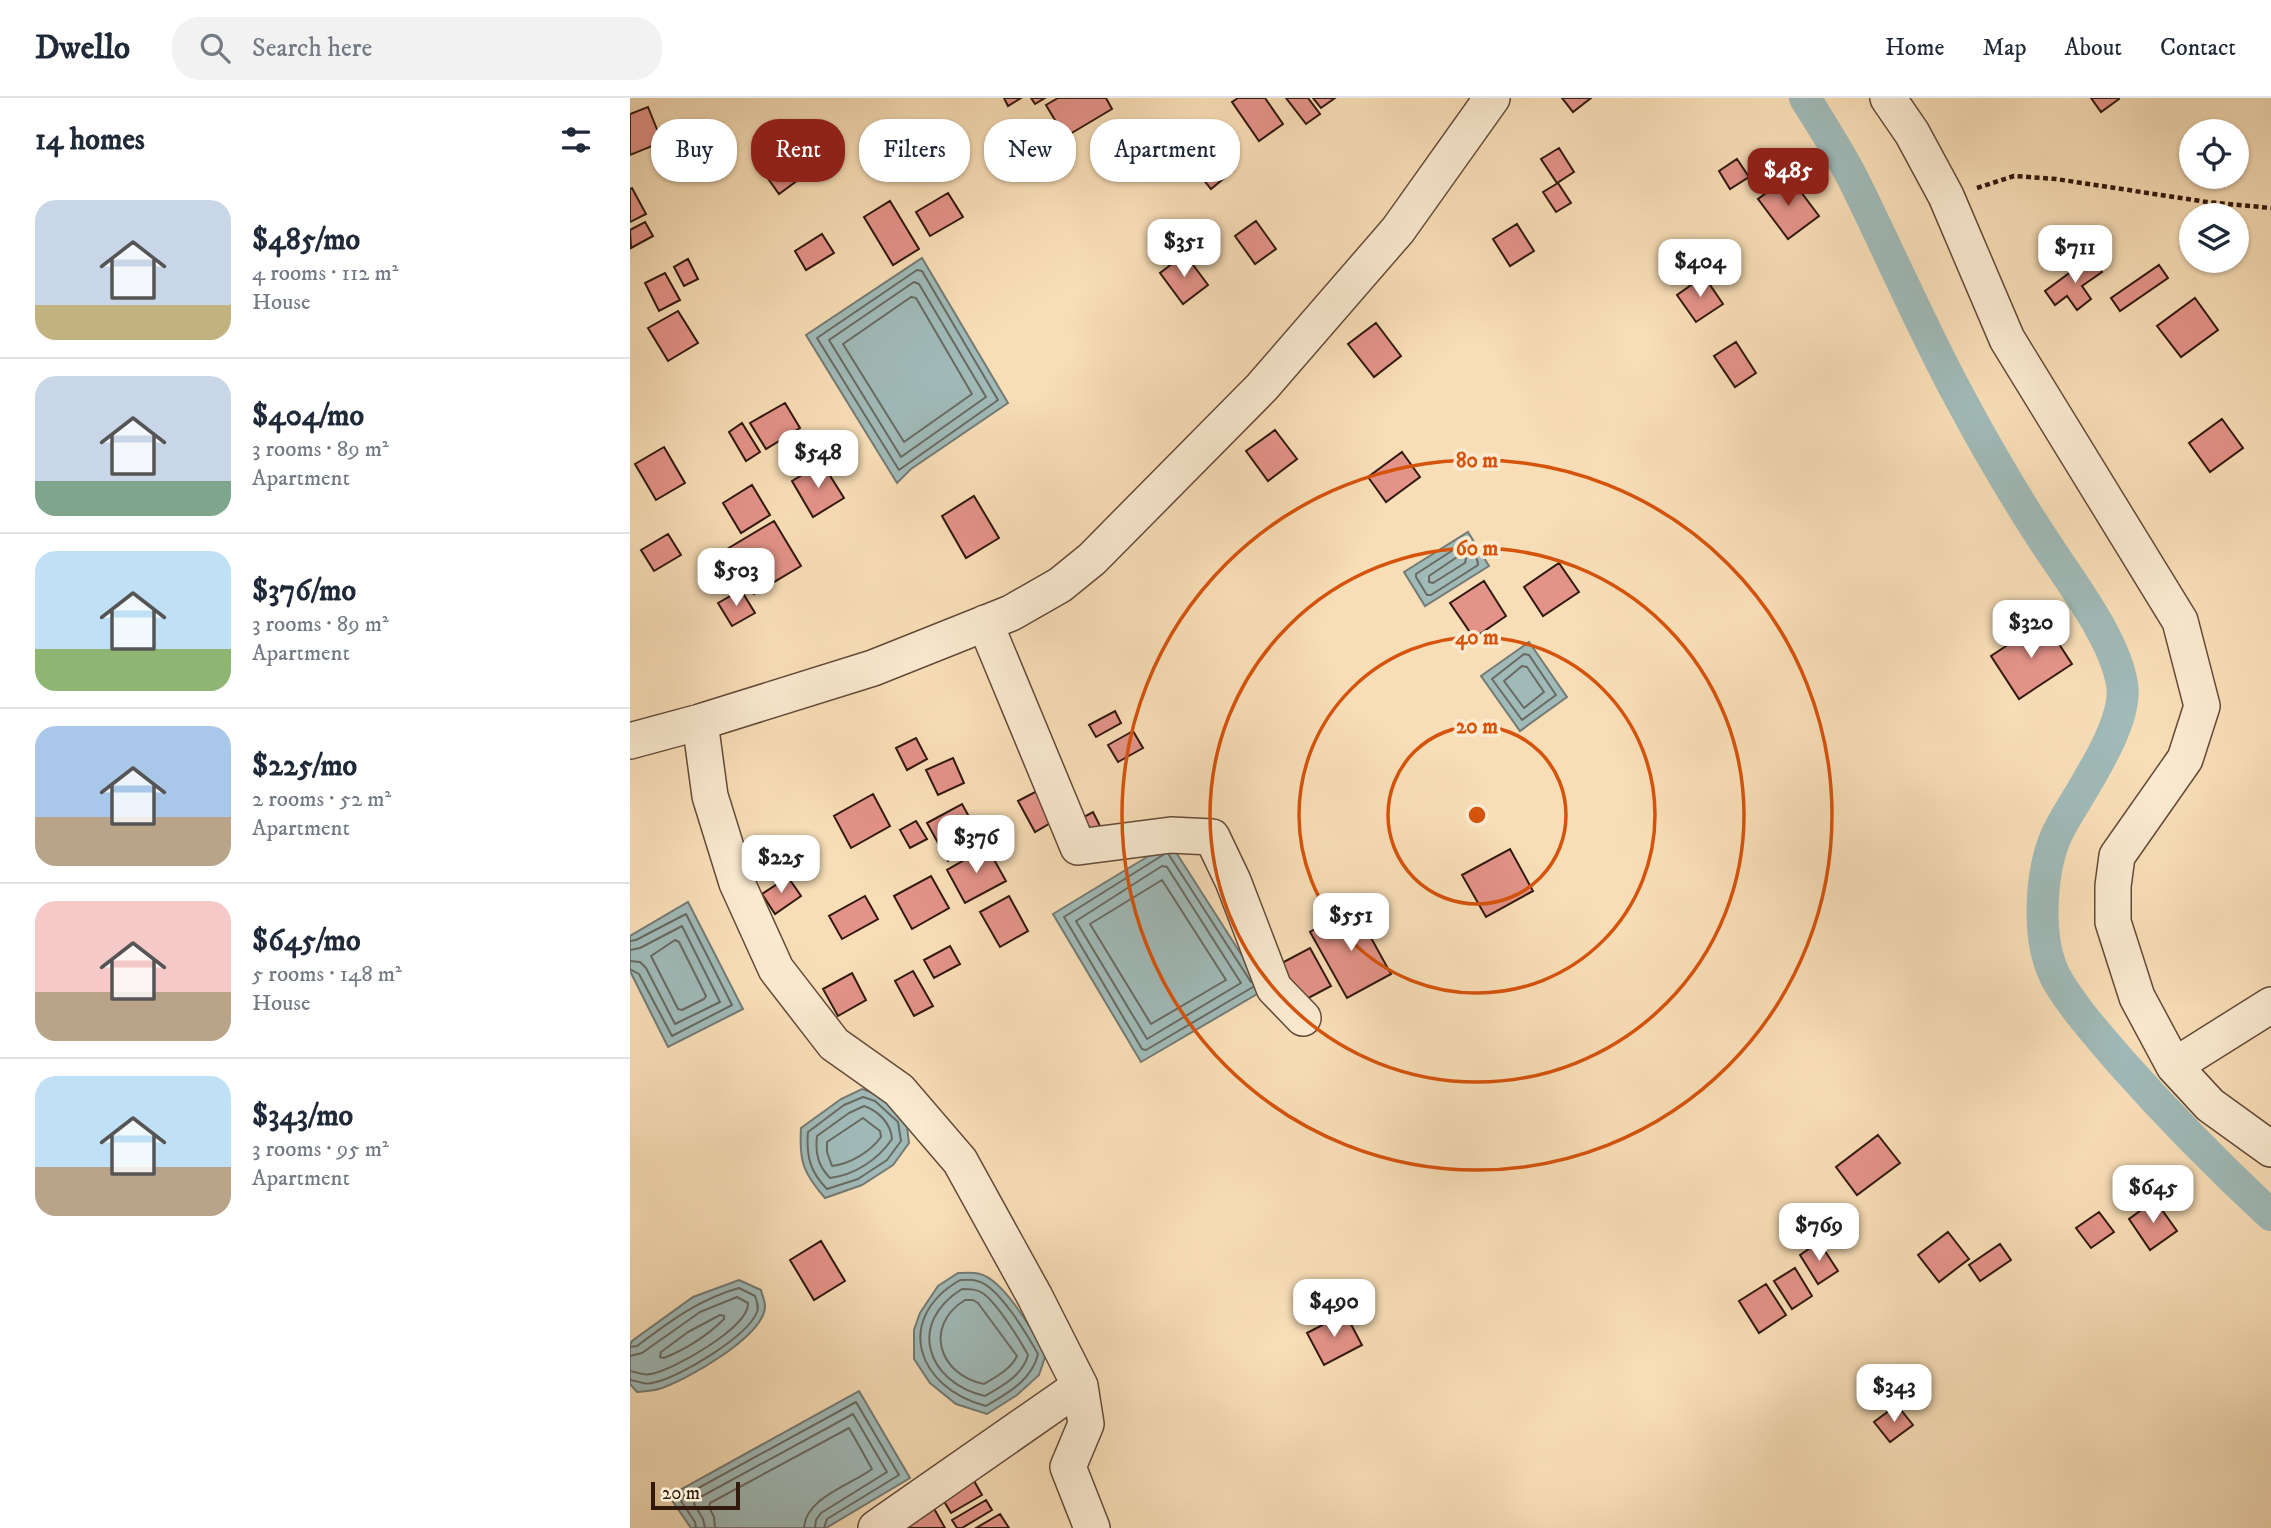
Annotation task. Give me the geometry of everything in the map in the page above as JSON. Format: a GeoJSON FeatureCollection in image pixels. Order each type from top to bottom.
{"type":"FeatureCollection","features":[{"type":"Feature","properties":{"kind":"street"},"geometry":{"type":"LineString","coordinates":[[630,741],[873,668],[1011,613],[1060,585],[1092,559],[1262,387],[1398,230],[1492,98]]}},
{"type":"Feature","properties":{"kind":"street"},"geometry":{"type":"LineString","coordinates":[[1888,98],[1912,133],[1946,196],[2007,339],[2180,621],[2203,706],[2185,759],[2117,856],[2113,886],[2113,922],[2137,997],[2174,1066],[2210,1105],[2271,1149]]}},
{"type":"Feature","properties":{"kind":"street"},"geometry":{"type":"LineString","coordinates":[[985,623],[1078,847],[1171,835],[1212,837],[1233,881],[1274,988],[1303,1018]]}},
{"type":"Feature","properties":{"kind":"street"},"geometry":{"type":"LineString","coordinates":[[700,722],[710,796],[737,883],[776,969],[834,1044],[899,1090],[960,1161],[1035,1297],[1080,1386],[1086,1424],[1068,1467],[1092,1528]]}},
{"type":"Feature","properties":{"kind":"street"},"geometry":{"type":"LineString","coordinates":[[2174,1066],[2271,1004]]}},
{"type":"Feature","properties":{"kind":"street"},"geometry":{"type":"LineString","coordinates":[[876,1528],[1080,1386]]}},
{"type":"Feature","properties":{"kind":"path"},"geometry":{"type":"LineString","coordinates":[[1946,196],[2014,176],[2271,208]]}},
{"type":"Feature","properties":{"kind":"water"},"geometry":{"type":"Polygon","coordinates":[[[922,258],[1008,403],[911,469],[897,483],[806,335],[922,258]]]}},
{"type":"Feature","properties":{"kind":"water"},"geometry":{"type":"Polygon","coordinates":[[[1468,532],[1489,566],[1425,606],[1404,572],[1468,532]]]}},
{"type":"Feature","properties":{"kind":"water"},"geometry":{"type":"Polygon","coordinates":[[[1529,642],[1567,697],[1520,731],[1481,676],[1529,642]]]}},
{"type":"Feature","properties":{"kind":"water"},"geometry":{"type":"Polygon","coordinates":[[[1170,843],[1264,990],[1141,1062],[1053,914],[1170,843]]]}},
{"type":"Feature","properties":{"kind":"water"},"geometry":{"type":"Polygon","coordinates":[[[688,902],[743,1009],[668,1047],[630,971],[630,936],[688,902]]]}},
{"type":"Feature","properties":{"kind":"water"},"geometry":{"type":"Polygon","coordinates":[[[862,1089],[879,1095],[906,1119],[909,1143],[893,1165],[862,1185],[825,1198],[804,1166],[801,1128],[841,1099],[862,1089]]]}},
{"type":"Feature","properties":{"kind":"water"},"geometry":{"type":"Polygon","coordinates":[[[958,1273],[980,1274],[999,1286],[1018,1308],[1046,1354],[1039,1375],[1017,1395],[987,1414],[956,1404],[930,1383],[914,1359],[914,1330],[920,1313],[938,1286],[958,1273]]]}},
{"type":"Feature","properties":{"kind":"water"},"geometry":{"type":"Polygon","coordinates":[[[739,1280],[761,1290],[764,1300],[762,1318],[752,1330],[722,1356],[687,1377],[659,1389],[637,1392],[630,1384],[632,1341],[693,1297],[739,1280]]]}},
{"type":"Feature","properties":{"kind":"water"},"geometry":{"type":"Polygon","coordinates":[[[859,1391],[910,1478],[826,1528],[691,1528],[669,1496],[859,1391]]]}},
{"type":"Feature","properties":{"kind":"building"},"geometry":{"type":"Polygon","coordinates":[[[1004,98],[1021,98],[1008,106],[1004,98]]]}},
{"type":"Feature","properties":{"kind":"building"},"geometry":{"type":"Polygon","coordinates":[[[1031,98],[1045,98],[1035,104],[1031,98]]]}},
{"type":"Feature","properties":{"kind":"building"},"geometry":{"type":"Polygon","coordinates":[[[1058,98],[1106,98],[1112,109],[1095,119],[1090,119],[1090,122],[1076,130],[1076,119],[1054,119],[1046,105],[1058,98]]]}},
{"type":"Feature","properties":{"kind":"building"},"geometry":{"type":"Polygon","coordinates":[[[1238,98],[1265,98],[1283,124],[1259,141],[1232,102],[1238,98]]]}},
{"type":"Feature","properties":{"kind":"building"},"geometry":{"type":"Polygon","coordinates":[[[1286,98],[1308,98],[1320,114],[1306,124],[1286,98]]]}},
{"type":"Feature","properties":{"kind":"building"},"geometry":{"type":"Polygon","coordinates":[[[1313,98],[1335,98],[1321,108],[1313,98]]]}},
{"type":"Feature","properties":{"kind":"building"},"geometry":{"type":"Polygon","coordinates":[[[1562,98],[1591,98],[1573,112],[1562,98]]]}},
{"type":"Feature","properties":{"kind":"building"},"geometry":{"type":"Polygon","coordinates":[[[2091,98],[2119,98],[2119,99],[2101,112],[2091,98]]]}},
{"type":"Feature","properties":{"kind":"building"},"geometry":{"type":"Polygon","coordinates":[[[648,107],[653,119],[651,146],[630,155],[630,114],[648,107]]]}},
{"type":"Feature","properties":{"kind":"building"},"geometry":{"type":"Polygon","coordinates":[[[1559,148],[1574,172],[1557,183],[1541,159],[1559,148]]]}},
{"type":"Feature","properties":{"kind":"building"},"geometry":{"type":"Polygon","coordinates":[[[1737,159],[1749,177],[1730,189],[1719,171],[1737,159]]]}},
{"type":"Feature","properties":{"kind":"building"},"geometry":{"type":"Polygon","coordinates":[[[1789,176],[1819,216],[1788,239],[1758,199],[1789,176]]]}},
{"type":"Feature","properties":{"kind":"building"},"geometry":{"type":"Polygon","coordinates":[[[770,182],[795,182],[779,194],[770,182]]]}},
{"type":"Feature","properties":{"kind":"building"},"geometry":{"type":"Polygon","coordinates":[[[1205,182],[1219,182],[1211,189],[1205,182]]]}},
{"type":"Feature","properties":{"kind":"building"},"geometry":{"type":"Polygon","coordinates":[[[1558,183],[1571,203],[1556,212],[1543,192],[1558,183]]]}},
{"type":"Feature","properties":{"kind":"building"},"geometry":{"type":"Polygon","coordinates":[[[632,188],[646,214],[630,222],[630,189],[632,188]]]}},
{"type":"Feature","properties":{"kind":"building"},"geometry":{"type":"Polygon","coordinates":[[[948,193],[963,217],[930,236],[916,212],[948,193]]]}},
{"type":"Feature","properties":{"kind":"building"},"geometry":{"type":"Polygon","coordinates":[[[890,201],[919,249],[893,265],[864,217],[890,201]]]}},
{"type":"Feature","properties":{"kind":"building"},"geometry":{"type":"Polygon","coordinates":[[[1256,221],[1276,249],[1255,264],[1235,236],[1256,221]]]}},
{"type":"Feature","properties":{"kind":"building"},"geometry":{"type":"Polygon","coordinates":[[[645,222],[653,236],[631,248],[630,230],[645,222]]]}},
{"type":"Feature","properties":{"kind":"building"},"geometry":{"type":"Polygon","coordinates":[[[1517,224],[1534,251],[1510,266],[1493,239],[1517,224]]]}},
{"type":"Feature","properties":{"kind":"building"},"geometry":{"type":"Polygon","coordinates":[[[822,234],[834,253],[806,270],[795,251],[822,234]]]}},
{"type":"Feature","properties":{"kind":"building"},"geometry":{"type":"Polygon","coordinates":[[[1185,254],[1208,285],[1183,304],[1160,273],[1185,254]]]}},
{"type":"Feature","properties":{"kind":"building"},"geometry":{"type":"Polygon","coordinates":[[[2091,257],[2102,272],[2082,286],[2091,299],[2077,310],[2067,296],[2055,305],[2045,291],[2091,257]]]}},
{"type":"Feature","properties":{"kind":"building"},"geometry":{"type":"Polygon","coordinates":[[[688,259],[698,279],[684,286],[674,267],[688,259]]]}},
{"type":"Feature","properties":{"kind":"building"},"geometry":{"type":"Polygon","coordinates":[[[2159,265],[2168,278],[2120,311],[2111,298],[2159,265]]]}},
{"type":"Feature","properties":{"kind":"building"},"geometry":{"type":"Polygon","coordinates":[[[665,273],[680,300],[659,311],[645,283],[665,273]]]}},
{"type":"Feature","properties":{"kind":"building"},"geometry":{"type":"Polygon","coordinates":[[[1704,276],[1723,304],[1696,322],[1677,295],[1704,276]]]}},
{"type":"Feature","properties":{"kind":"building"},"geometry":{"type":"Polygon","coordinates":[[[2195,298],[2218,330],[2181,357],[2157,326],[2195,298]]]}},
{"type":"Feature","properties":{"kind":"building"},"geometry":{"type":"Polygon","coordinates":[[[678,311],[698,343],[668,361],[648,328],[678,311]]]}},
{"type":"Feature","properties":{"kind":"building"},"geometry":{"type":"Polygon","coordinates":[[[1376,323],[1401,356],[1374,377],[1348,344],[1376,323]]]}},
{"type":"Feature","properties":{"kind":"building"},"geometry":{"type":"Polygon","coordinates":[[[1736,342],[1756,373],[1735,387],[1714,356],[1736,342]]]}},
{"type":"Feature","properties":{"kind":"building"},"geometry":{"type":"Polygon","coordinates":[[[785,403],[800,428],[766,449],[750,423],[785,403]]]}},
{"type":"Feature","properties":{"kind":"building"},"geometry":{"type":"Polygon","coordinates":[[[2222,419],[2243,448],[2210,472],[2189,443],[2222,419]]]}},
{"type":"Feature","properties":{"kind":"building"},"geometry":{"type":"Polygon","coordinates":[[[742,423],[760,452],[746,461],[729,432],[742,423]]]}},
{"type":"Feature","properties":{"kind":"building"},"geometry":{"type":"Polygon","coordinates":[[[1275,430],[1297,459],[1268,481],[1246,451],[1275,430]]]}},
{"type":"Feature","properties":{"kind":"building"},"geometry":{"type":"Polygon","coordinates":[[[664,447],[685,483],[656,500],[635,464],[664,447]]]}},
{"type":"Feature","properties":{"kind":"building"},"geometry":{"type":"Polygon","coordinates":[[[1402,452],[1420,477],[1386,502],[1368,477],[1402,452]]]}},
{"type":"Feature","properties":{"kind":"building"},"geometry":{"type":"Polygon","coordinates":[[[822,463],[844,498],[813,517],[792,481],[822,463]]]}},
{"type":"Feature","properties":{"kind":"building"},"geometry":{"type":"Polygon","coordinates":[[[752,485],[770,515],[741,533],[723,503],[752,485]]]}},
{"type":"Feature","properties":{"kind":"building"},"geometry":{"type":"Polygon","coordinates":[[[974,496],[999,538],[966,558],[942,516],[974,496]]]}},
{"type":"Feature","properties":{"kind":"building"},"geometry":{"type":"Polygon","coordinates":[[[774,521],[801,566],[754,594],[727,549],[774,521]]]}},
{"type":"Feature","properties":{"kind":"building"},"geometry":{"type":"Polygon","coordinates":[[[668,534],[681,555],[654,571],[641,550],[668,534]]]}},
{"type":"Feature","properties":{"kind":"building"},"geometry":{"type":"Polygon","coordinates":[[[1559,563],[1579,592],[1543,616],[1524,587],[1559,563]]]}},
{"type":"Feature","properties":{"kind":"building"},"geometry":{"type":"Polygon","coordinates":[[[1484,581],[1506,616],[1474,638],[1450,603],[1484,581]]]}},
{"type":"Feature","properties":{"kind":"building"},"geometry":{"type":"Polygon","coordinates":[[[741,590],[755,613],[732,626],[718,603],[741,590]]]}},
{"type":"Feature","properties":{"kind":"building"},"geometry":{"type":"Polygon","coordinates":[[[2044,621],[2072,664],[2019,699],[1991,656],[2044,621]]]}},
{"type":"Feature","properties":{"kind":"building"},"geometry":{"type":"Polygon","coordinates":[[[1115,711],[1121,723],[1096,737],[1089,725],[1115,711]]]}},
{"type":"Feature","properties":{"kind":"building"},"geometry":{"type":"Polygon","coordinates":[[[1133,731],[1143,748],[1118,762],[1108,745],[1133,731]]]}},
{"type":"Feature","properties":{"kind":"building"},"geometry":{"type":"Polygon","coordinates":[[[916,738],[927,759],[907,770],[896,748],[916,738]]]}},
{"type":"Feature","properties":{"kind":"building"},"geometry":{"type":"Polygon","coordinates":[[[953,758],[964,783],[938,795],[926,770],[953,758]]]}},
{"type":"Feature","properties":{"kind":"building"},"geometry":{"type":"Polygon","coordinates":[[[1037,791],[1054,821],[1035,832],[1018,801],[1037,791]]]}},
{"type":"Feature","properties":{"kind":"building"},"geometry":{"type":"Polygon","coordinates":[[[873,794],[890,826],[851,848],[834,816],[873,794]]]}},
{"type":"Feature","properties":{"kind":"building"},"geometry":{"type":"Polygon","coordinates":[[[962,804],[983,842],[948,861],[927,823],[962,804]]]}},
{"type":"Feature","properties":{"kind":"building"},"geometry":{"type":"Polygon","coordinates":[[[1093,812],[1101,828],[1087,836],[1078,820],[1093,812]]]}},
{"type":"Feature","properties":{"kind":"building"},"geometry":{"type":"Polygon","coordinates":[[[916,821],[927,839],[910,848],[900,830],[916,821]]]}},
{"type":"Feature","properties":{"kind":"building"},"geometry":{"type":"Polygon","coordinates":[[[987,847],[1006,881],[965,903],[947,870],[987,847]]]}},
{"type":"Feature","properties":{"kind":"building"},"geometry":{"type":"Polygon","coordinates":[[[1510,849],[1533,891],[1486,917],[1462,875],[1510,849]]]}},
{"type":"Feature","properties":{"kind":"building"},"geometry":{"type":"Polygon","coordinates":[[[931,876],[949,908],[912,929],[894,896],[931,876]]]}},
{"type":"Feature","properties":{"kind":"building"},"geometry":{"type":"Polygon","coordinates":[[[788,877],[801,896],[775,914],[762,894],[788,877]]]}},
{"type":"Feature","properties":{"kind":"building"},"geometry":{"type":"Polygon","coordinates":[[[865,896],[878,919],[842,939],[829,916],[865,896]]]}},
{"type":"Feature","properties":{"kind":"building"},"geometry":{"type":"Polygon","coordinates":[[[1009,896],[1028,931],[1000,947],[980,912],[1009,896]]]}},
{"type":"Feature","properties":{"kind":"building"},"geometry":{"type":"Polygon","coordinates":[[[1354,907],[1391,974],[1347,998],[1310,932],[1354,907]]]}},
{"type":"Feature","properties":{"kind":"building"},"geometry":{"type":"Polygon","coordinates":[[[950,946],[960,964],[934,978],[924,960],[950,946]]]}},
{"type":"Feature","properties":{"kind":"building"},"geometry":{"type":"Polygon","coordinates":[[[1310,948],[1331,986],[1301,1002],[1280,964],[1310,948]]]}},
{"type":"Feature","properties":{"kind":"building"},"geometry":{"type":"Polygon","coordinates":[[[913,971],[933,1006],[914,1016],[895,981],[913,971]]]}},
{"type":"Feature","properties":{"kind":"building"},"geometry":{"type":"Polygon","coordinates":[[[852,973],[866,1000],[838,1016],[823,989],[852,973]]]}},
{"type":"Feature","properties":{"kind":"building"},"geometry":{"type":"Polygon","coordinates":[[[1878,1135],[1900,1163],[1857,1195],[1836,1167],[1878,1135]]]}},
{"type":"Feature","properties":{"kind":"building"},"geometry":{"type":"Polygon","coordinates":[[[2155,1200],[2177,1231],[2150,1250],[2129,1219],[2155,1200]]]}},
{"type":"Feature","properties":{"kind":"building"},"geometry":{"type":"Polygon","coordinates":[[[2099,1212],[2114,1232],[2091,1248],[2076,1228],[2099,1212]]]}},
{"type":"Feature","properties":{"kind":"building"},"geometry":{"type":"Polygon","coordinates":[[[1948,1232],[1969,1259],[1939,1282],[1918,1255],[1948,1232]]]}},
{"type":"Feature","properties":{"kind":"building"},"geometry":{"type":"Polygon","coordinates":[[[821,1241],[845,1281],[814,1300],[790,1260],[821,1241]]]}},
{"type":"Feature","properties":{"kind":"building"},"geometry":{"type":"Polygon","coordinates":[[[1819,1242],[1838,1271],[1818,1284],[1800,1255],[1819,1242]]]}},
{"type":"Feature","properties":{"kind":"building"},"geometry":{"type":"Polygon","coordinates":[[[2000,1244],[2011,1260],[1980,1281],[1969,1265],[2000,1244]]]}},
{"type":"Feature","properties":{"kind":"building"},"geometry":{"type":"Polygon","coordinates":[[[1795,1268],[1812,1296],[1792,1309],[1774,1281],[1795,1268]]]}},
{"type":"Feature","properties":{"kind":"building"},"geometry":{"type":"Polygon","coordinates":[[[1766,1284],[1786,1315],[1759,1333],[1739,1301],[1766,1284]]]}},
{"type":"Feature","properties":{"kind":"building"},"geometry":{"type":"Polygon","coordinates":[[[1345,1313],[1362,1345],[1324,1365],[1307,1333],[1345,1313]]]}},
{"type":"Feature","properties":{"kind":"building"},"geometry":{"type":"Polygon","coordinates":[[[1897,1405],[1913,1425],[1890,1442],[1874,1422],[1897,1405]]]}},
{"type":"Feature","properties":{"kind":"building"},"geometry":{"type":"Polygon","coordinates":[[[973,1479],[982,1495],[951,1513],[942,1498],[973,1479]]]}},
{"type":"Feature","properties":{"kind":"building"},"geometry":{"type":"Polygon","coordinates":[[[986,1500],[992,1510],[962,1528],[957,1528],[952,1520],[986,1500]]]}},
{"type":"Feature","properties":{"kind":"building"},"geometry":{"type":"Polygon","coordinates":[[[932,1505],[945,1528],[894,1528],[932,1505]]]}},
{"type":"Feature","properties":{"kind":"building"},"geometry":{"type":"Polygon","coordinates":[[[1000,1514],[1009,1528],[976,1528],[1000,1514]]]}},
{"type":"Feature","properties":{"kind":"waterway"},"geometry":{"type":"LineString","coordinates":[[1805,98],[1852,177],[1974,425],[2026,513],[2099,625],[2117,665],[2122,684],[2118,718],[2102,756],[2061,826],[2048,860],[2043,922],[2049,962],[2070,1000],[2120,1061],[2175,1121],[2271,1215]]}}]}
